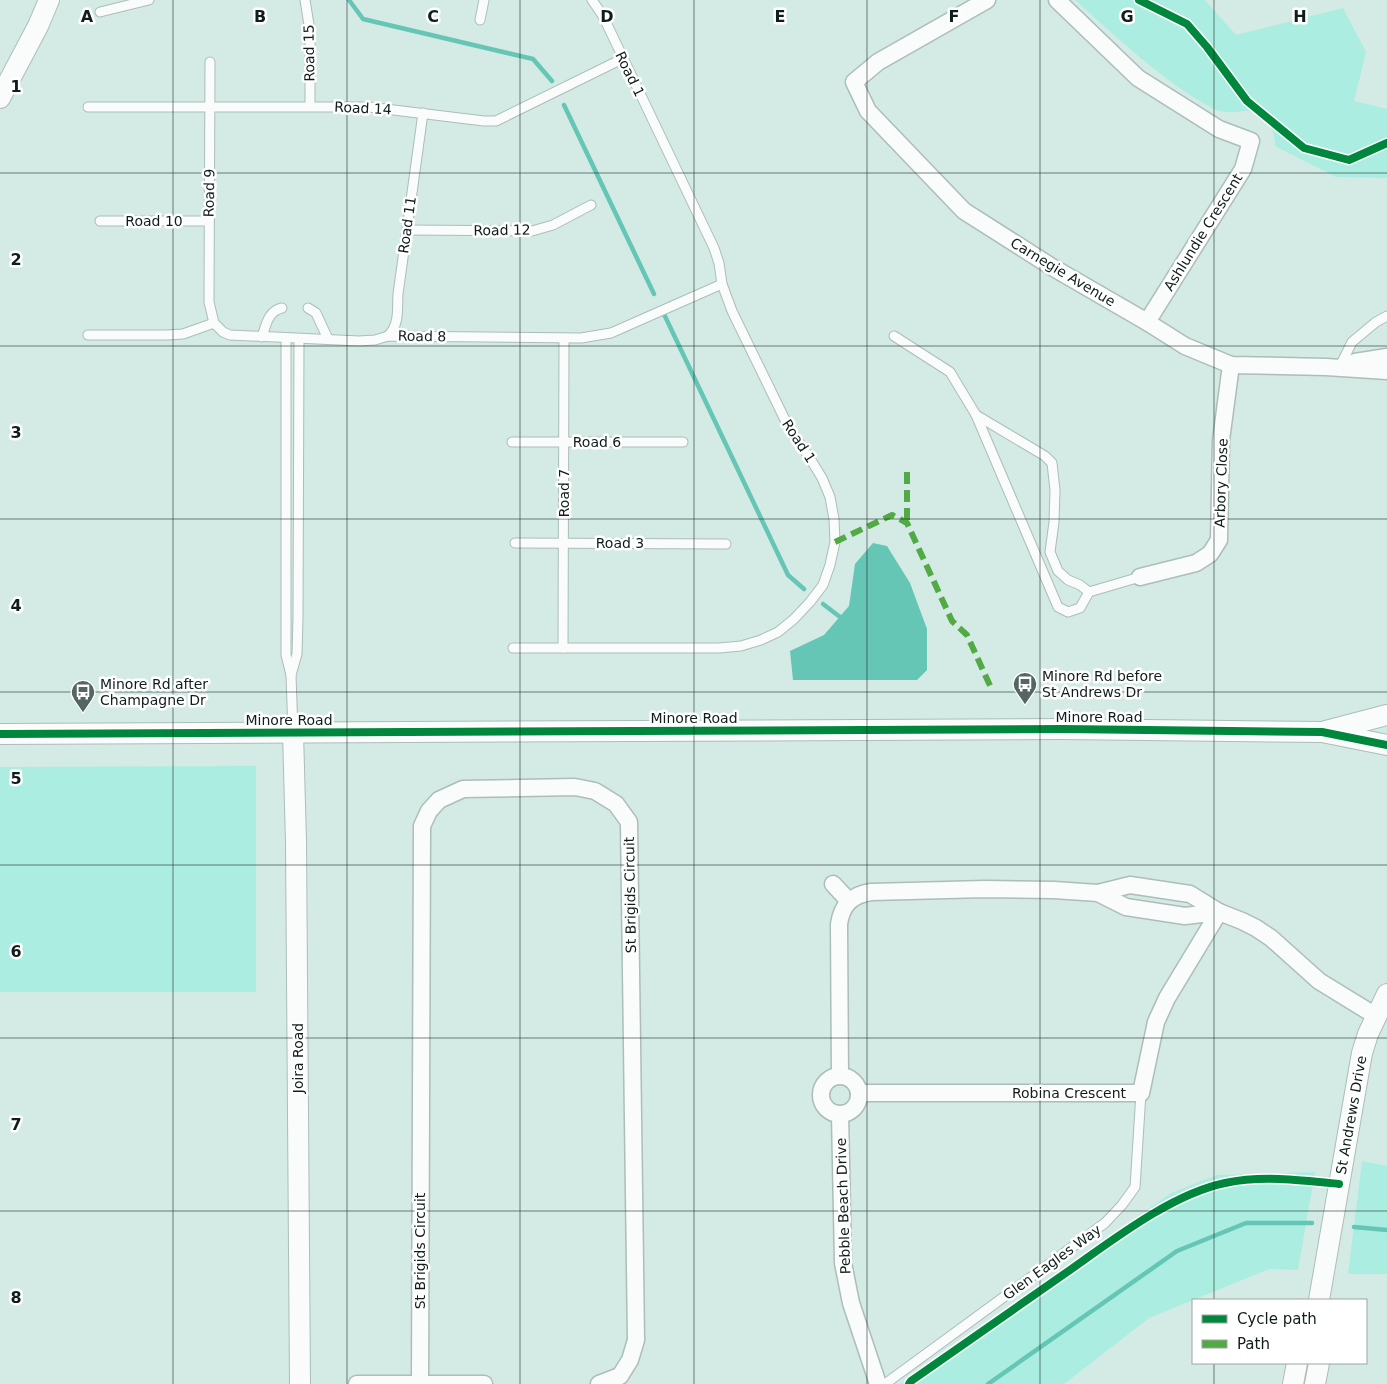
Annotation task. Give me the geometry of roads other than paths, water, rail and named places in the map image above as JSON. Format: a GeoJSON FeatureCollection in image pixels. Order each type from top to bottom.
{"type":"FeatureCollection","features":[{"type":"Feature","properties":{"kind":"street"},"geometry":{"type":"LineString","coordinates":[[0,98],[38,26],[49,0]]}},
{"type":"Feature","properties":{"kind":"street","name":"Carnegie Avenue"},"geometry":{"type":"LineString","coordinates":[[987,0],[878,62],[854,82],[868,111],[964,211],[1052,267],[1185,346],[1231,365],[1333,365],[1387,371]]}},
{"type":"Feature","properties":{"kind":"street","name":"Ashlundie Crescent"},"geometry":{"type":"LineString","coordinates":[[1057,0],[1138,78],[1219,129],[1251,142],[1243,169],[1147,322]]}},
{"type":"Feature","properties":{"kind":"street","name":"Carnegie Avenue"},"geometry":{"type":"LineString","coordinates":[[1333,365],[1387,357]]}},
{"type":"Feature","properties":{"kind":"street","name":"Arbory Close"},"geometry":{"type":"LineString","coordinates":[[1140,577],[1196,563],[1210,554],[1219,540],[1221,440],[1231,365]]}},
{"type":"Feature","properties":{"kind":"street","name":"Minore Road"},"geometry":{"type":"LineString","coordinates":[[1322,732],[1387,715]]}},
{"type":"Feature","properties":{"kind":"street","name":"Minore Road"},"geometry":{"type":"LineString","coordinates":[[0,734],[1032,729],[1322,732],[1387,745]]}},
{"type":"Feature","properties":{"kind":"street","name":"Joira Road"},"geometry":{"type":"LineString","coordinates":[[293,732],[297,851],[300,1384]]}},
{"type":"Feature","properties":{"kind":"street","name":"St Brigids Circuit"},"geometry":{"type":"LineString","coordinates":[[420,1383],[422,826],[428,811],[439,800],[463,789],[575,787],[595,791],[616,804],[629,822],[636,1340],[630,1360],[620,1376],[599,1384]]}},
{"type":"Feature","properties":{"kind":"street"},"geometry":{"type":"LineString","coordinates":[[833,884],[848,900]]}},
{"type":"Feature","properties":{"kind":"street"},"geometry":{"type":"LineString","coordinates":[[1098,894],[1130,885],[1190,894],[1219,912],[1242,921],[1264,933],[1319,980],[1376,1016]]}},
{"type":"Feature","properties":{"kind":"street"},"geometry":{"type":"LineString","coordinates":[[840,1076],[840,915],[848,900],[862,893],[1054,890],[1098,894],[1126,907],[1184,916],[1219,912]]}},
{"type":"Feature","properties":{"kind":"street","name":"Robina Crescent"},"geometry":{"type":"LineString","coordinates":[[859,1093],[1141,1093],[1156,1022],[1163,1006],[1219,912]]}},
{"type":"Feature","properties":{"kind":"street","name":"St Andrews Drive"},"geometry":{"type":"LineString","coordinates":[[1319,1299],[1362,1053],[1376,1016],[1387,994]]}},
{"type":"Feature","properties":{"kind":"street"},"geometry":{"type":"LineString","coordinates":[[834,1076],[840,1076],[851,1079],[858,1088],[859,1093],[854,1108],[840,1114],[828,1110],[821,1094],[824,1083],[834,1076]]}},
{"type":"Feature","properties":{"kind":"street","name":"Pebble Beach Drive"},"geometry":{"type":"LineString","coordinates":[[840,1114],[843,1263],[852,1302],[878,1384]]}},
{"type":"Feature","properties":{"kind":"street"},"geometry":{"type":"LineString","coordinates":[[1293,1384],[1298,1364]]}},
{"type":"Feature","properties":{"kind":"street"},"geometry":{"type":"LineString","coordinates":[[1315,1384],[1319,1364]]}},
{"type":"Feature","properties":{"kind":"street"},"geometry":{"type":"LineString","coordinates":[[357,1384],[484,1384]]}},
{"type":"Feature","properties":{"kind":"lane"},"geometry":{"type":"LineString","coordinates":[[100,12],[149,0]]}},
{"type":"Feature","properties":{"kind":"lane","name":"Road 15"},"geometry":{"type":"LineString","coordinates":[[305,0],[310,31],[310,106]]}},
{"type":"Feature","properties":{"kind":"lane"},"geometry":{"type":"LineString","coordinates":[[480,20],[484,0]]}},
{"type":"Feature","properties":{"kind":"lane","name":"Road 1"},"geometry":{"type":"LineString","coordinates":[[513,648],[719,648],[741,646],[761,640],[778,632],[810,602],[823,585],[835,542],[834,519],[830,498],[818,472],[781,413],[732,311],[722,284],[719,263],[714,248],[603,16],[592,0]]}},
{"type":"Feature","properties":{"kind":"lane","name":"Road 14"},"geometry":{"type":"LineString","coordinates":[[88,107],[369,106],[496,121],[622,59]]}},
{"type":"Feature","properties":{"kind":"lane","name":"Road 9"},"geometry":{"type":"LineString","coordinates":[[210,62],[209,302],[214,323]]}},
{"type":"Feature","properties":{"kind":"lane","name":"Road 11"},"geometry":{"type":"LineString","coordinates":[[388,336],[396,326],[398,294],[424,113]]}},
{"type":"Feature","properties":{"kind":"lane","name":"Road 12"},"geometry":{"type":"LineString","coordinates":[[407,230],[532,231],[553,225],[591,205]]}},
{"type":"Feature","properties":{"kind":"lane","name":"Road 10"},"geometry":{"type":"LineString","coordinates":[[100,221],[209,221]]}},
{"type":"Feature","properties":{"kind":"lane","name":"Road 8"},"geometry":{"type":"LineString","coordinates":[[214,323],[223,332],[230,335],[262,338],[368,341],[388,336],[564,339],[611,333],[722,284]]}},
{"type":"Feature","properties":{"kind":"lane"},"geometry":{"type":"LineString","coordinates":[[262,338],[269,316],[277,309],[282,308]]}},
{"type":"Feature","properties":{"kind":"lane"},"geometry":{"type":"LineString","coordinates":[[308,308],[316,313],[328,339]]}},
{"type":"Feature","properties":{"kind":"lane"},"geometry":{"type":"LineString","coordinates":[[1333,365],[1352,342],[1376,322],[1387,316]]}},
{"type":"Feature","properties":{"kind":"lane"},"geometry":{"type":"LineString","coordinates":[[88,335],[183,334],[214,323]]}},
{"type":"Feature","properties":{"kind":"lane"},"geometry":{"type":"LineString","coordinates":[[894,336],[950,372],[976,415],[1058,606],[1068,612],[1080,608],[1089,592],[1140,577]]}},
{"type":"Feature","properties":{"kind":"lane"},"geometry":{"type":"LineString","coordinates":[[286,338],[286,655],[291,675],[293,732]]}},
{"type":"Feature","properties":{"kind":"lane"},"geometry":{"type":"LineString","coordinates":[[291,675],[297,654],[298,618],[299,338]]}},
{"type":"Feature","properties":{"kind":"lane","name":"Road 7"},"geometry":{"type":"LineString","coordinates":[[563,648],[564,339]]}},
{"type":"Feature","properties":{"kind":"lane"},"geometry":{"type":"LineString","coordinates":[[976,415],[1045,456],[1052,463],[1055,490],[1054,522],[1050,552],[1058,571],[1068,580],[1080,585],[1089,592]]}},
{"type":"Feature","properties":{"kind":"lane","name":"Road 6"},"geometry":{"type":"LineString","coordinates":[[512,442],[683,442]]}},
{"type":"Feature","properties":{"kind":"lane","name":"Road 3"},"geometry":{"type":"LineString","coordinates":[[515,543],[726,544]]}},
{"type":"Feature","properties":{"kind":"lane"},"geometry":{"type":"LineString","coordinates":[[286,618],[298,618]]}},
{"type":"Feature","properties":{"kind":"lane","name":"Glen Eagles Way"},"geometry":{"type":"LineString","coordinates":[[885,1384],[1106,1222],[1122,1206],[1135,1187],[1141,1093]]}},
{"type":"Feature","properties":{"kind":"waterway"},"geometry":{"type":"LineString","coordinates":[[349,0],[363,19],[533,59],[552,81]]}},
{"type":"Feature","properties":{"kind":"waterway"},"geometry":{"type":"LineString","coordinates":[[564,105],[654,294]]}},
{"type":"Feature","properties":{"kind":"waterway"},"geometry":{"type":"LineString","coordinates":[[663,312],[788,575],[804,589]]}},
{"type":"Feature","properties":{"kind":"waterway"},"geometry":{"type":"LineString","coordinates":[[823,604],[844,620]]}},
{"type":"Feature","properties":{"kind":"waterway"},"geometry":{"type":"LineString","coordinates":[[988,1384],[1177,1251],[1246,1223],[1312,1223]]}},
{"type":"Feature","properties":{"kind":"waterway"},"geometry":{"type":"LineString","coordinates":[[1354,1227],[1387,1230]]}},
{"type":"Feature","properties":{"kind":"place","name":"Minore Rd before St Andrews Dr"},"geometry":{"type":"Point","coordinates":[1025,705]}},
{"type":"Feature","properties":{"kind":"place","name":"Minore Rd after Champagne Dr"},"geometry":{"type":"Point","coordinates":[83,713]}}]}
